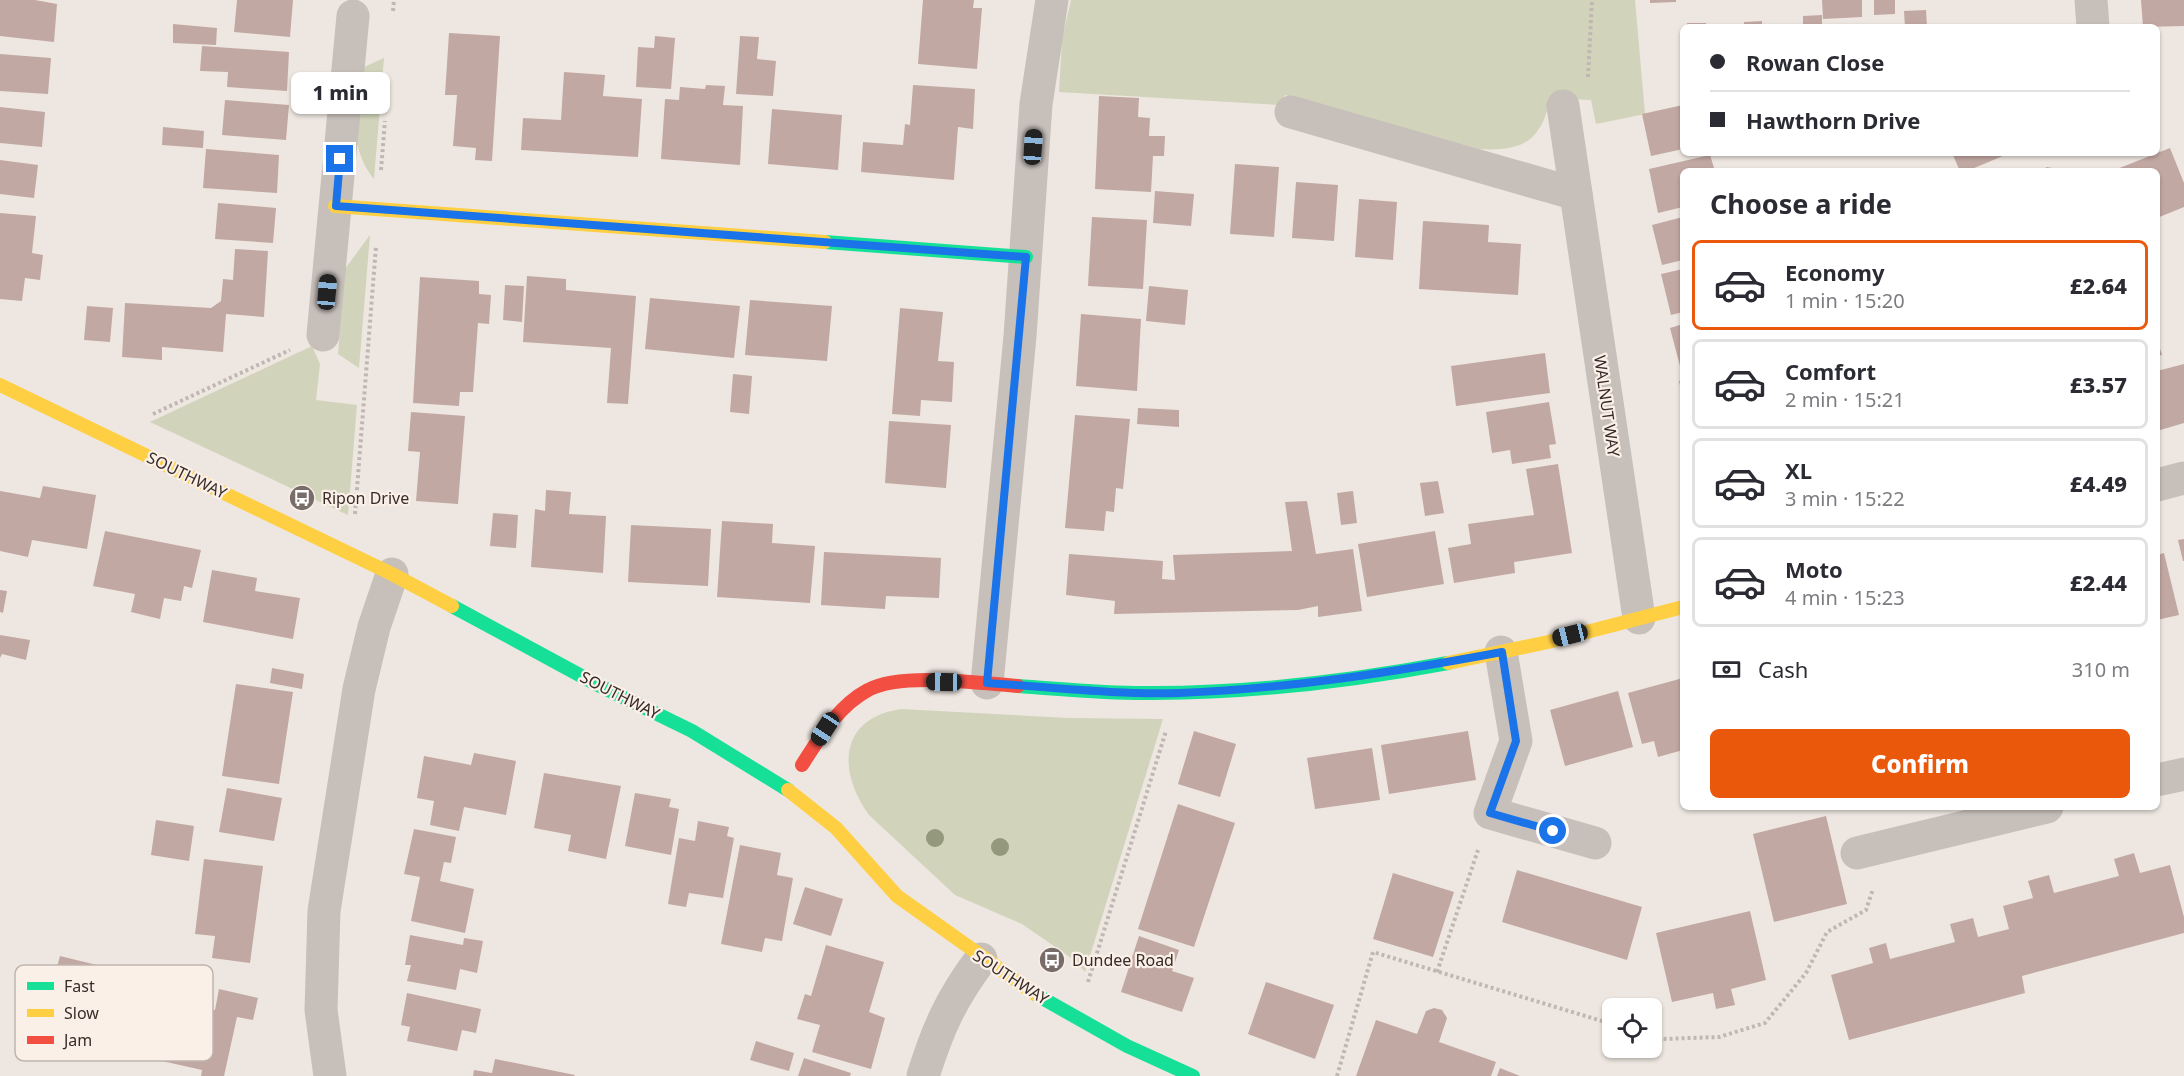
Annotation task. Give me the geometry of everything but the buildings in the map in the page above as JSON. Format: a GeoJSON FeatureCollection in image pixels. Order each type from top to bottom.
{"type":"FeatureCollection","features":[{"type":"Feature","properties":{"kind":"street"},"geometry":{"type":"LineString","coordinates":[[987,683],[1026,257],[1036,104],[1052,0]]}},
{"type":"Feature","properties":{"kind":"street"},"geometry":{"type":"LineString","coordinates":[[2091,0],[2093,24]]}},
{"type":"Feature","properties":{"kind":"street"},"geometry":{"type":"LineString","coordinates":[[323,335],[353,16]]}},
{"type":"Feature","properties":{"kind":"street","name":"WALNUT WAY"},"geometry":{"type":"LineString","coordinates":[[1563,106],[1639,618]]}},
{"type":"Feature","properties":{"kind":"street"},"geometry":{"type":"LineString","coordinates":[[1291,112],[1576,194]]}},
{"type":"Feature","properties":{"kind":"street"},"geometry":{"type":"LineString","coordinates":[[336,206],[378,211],[1026,257]]}},
{"type":"Feature","properties":{"kind":"street","name":"SOUTHWAY"},"geometry":{"type":"LineString","coordinates":[[0,385],[392,574],[598,686],[692,731],[782,786],[836,828],[897,896],[981,959],[1023,987],[1127,1046],[1193,1076]]}},
{"type":"Feature","properties":{"kind":"street"},"geometry":{"type":"LineString","coordinates":[[2160,484],[2184,478]]}},
{"type":"Feature","properties":{"kind":"street"},"geometry":{"type":"LineString","coordinates":[[330,1076],[321,1010],[324,911],[358,689],[374,627],[392,574]]}},
{"type":"Feature","properties":{"kind":"street"},"geometry":{"type":"LineString","coordinates":[[802,765],[825,729],[866,690],[901,681],[1178,693],[1321,681],[1411,669],[1502,652],[1680,608]]}},
{"type":"Feature","properties":{"kind":"street"},"geometry":{"type":"LineString","coordinates":[[1502,652],[1516,741],[1490,813],[1595,843]]}},
{"type":"Feature","properties":{"kind":"street"},"geometry":{"type":"LineString","coordinates":[[2160,779],[2184,774]]}},
{"type":"Feature","properties":{"kind":"street"},"geometry":{"type":"LineString","coordinates":[[1872,849],[2034,810]]}},
{"type":"Feature","properties":{"kind":"street"},"geometry":{"type":"LineString","coordinates":[[923,1076],[939,1028],[956,993],[981,959]]}},
{"type":"Feature","properties":{"kind":"path"},"geometry":{"type":"LineString","coordinates":[[1563,106],[1572,83],[1588,84],[1593,0]]}},
{"type":"Feature","properties":{"kind":"path"},"geometry":{"type":"LineString","coordinates":[[352,556],[386,109]]}},
{"type":"Feature","properties":{"kind":"path"},"geometry":{"type":"LineString","coordinates":[[106,436],[323,335]]}},
{"type":"Feature","properties":{"kind":"path"},"geometry":{"type":"LineString","coordinates":[[1078,1017],[1178,693]]}},
{"type":"Feature","properties":{"kind":"path"},"geometry":{"type":"LineString","coordinates":[[1437,972],[1490,813]]}},
{"type":"Feature","properties":{"kind":"path"},"geometry":{"type":"LineString","coordinates":[[1662,1039],[1719,1037],[1765,1023],[1806,973],[1827,932],[1866,910],[1872,849]]}},
{"type":"Feature","properties":{"kind":"path"},"geometry":{"type":"LineString","coordinates":[[1336,1076],[1373,952],[1602,1021]]}},
{"type":"Feature","properties":{"kind":"green space"},"geometry":{"type":"Polygon","coordinates":[[[1071,0],[1635,0],[1645,114],[1596,124],[1591,100],[1550,98],[1542,125],[1528,141],[1507,148],[1479,149],[1285,95],[1279,105],[1059,92],[1062,39],[1071,0]]]}},
{"type":"Feature","properties":{"kind":"green space"},"geometry":{"type":"Polygon","coordinates":[[[384,58],[374,179],[360,153],[357,140],[357,112],[362,68],[384,58]]]}},
{"type":"Feature","properties":{"kind":"green space"},"geometry":{"type":"Polygon","coordinates":[[[370,235],[359,368],[338,354],[345,269],[370,235]]]}},
{"type":"Feature","properties":{"kind":"green space"},"geometry":{"type":"Polygon","coordinates":[[[312,346],[320,364],[316,400],[357,405],[348,515],[150,422],[312,346]]]}},
{"type":"Feature","properties":{"kind":"green space"},"geometry":{"type":"Polygon","coordinates":[[[901,709],[1069,718],[1163,719],[1085,972],[1074,960],[1022,924],[955,895],[869,815],[852,781],[849,764],[850,749],[855,735],[865,723],[881,714],[901,709]]]}},
{"type":"Feature","properties":{"kind":"traffic: fast"},"geometry":{"type":"LineString","coordinates":[[825,242],[1026,257]]}},
{"type":"Feature","properties":{"kind":"traffic: fast"},"geometry":{"type":"LineString","coordinates":[[452,606],[598,685],[692,731],[788,790]]}},
{"type":"Feature","properties":{"kind":"traffic: fast"},"geometry":{"type":"LineString","coordinates":[[1018,686],[1120,693],[1228,691],[1338,680],[1448,663]]}},
{"type":"Feature","properties":{"kind":"traffic: fast"},"geometry":{"type":"LineString","coordinates":[[1035,994],[1127,1046],[1193,1076]]}},
{"type":"Feature","properties":{"kind":"traffic: slow"},"geometry":{"type":"LineString","coordinates":[[335,206],[825,242]]}},
{"type":"Feature","properties":{"kind":"traffic: slow"},"geometry":{"type":"LineString","coordinates":[[0,385],[392,574],[452,606]]}},
{"type":"Feature","properties":{"kind":"traffic: slow"},"geometry":{"type":"LineString","coordinates":[[1448,663],[1548,642],[1680,608]]}},
{"type":"Feature","properties":{"kind":"traffic: slow"},"geometry":{"type":"LineString","coordinates":[[788,790],[836,828],[897,896],[1035,994]]}},
{"type":"Feature","properties":{"kind":"traffic: jam"},"geometry":{"type":"LineString","coordinates":[[802,765],[839,713],[868,690],[899,681],[919,680],[1018,686]]}},
{"type":"Feature","properties":{"kind":"place","name":"Ripon Drive"},"geometry":{"type":"Point","coordinates":[302,498]}},
{"type":"Feature","properties":{"kind":"place","name":"Dundee Road"},"geometry":{"type":"Point","coordinates":[1052,960]}},
{"type":"Feature","properties":{"kind":"route"},"geometry":{"type":"LineString","coordinates":[[340,159],[336,206],[378,211],[1026,257],[987,683],[1178,693],[1321,681],[1411,669],[1502,652],[1516,741],[1490,813],[1553,831]]}}]}
